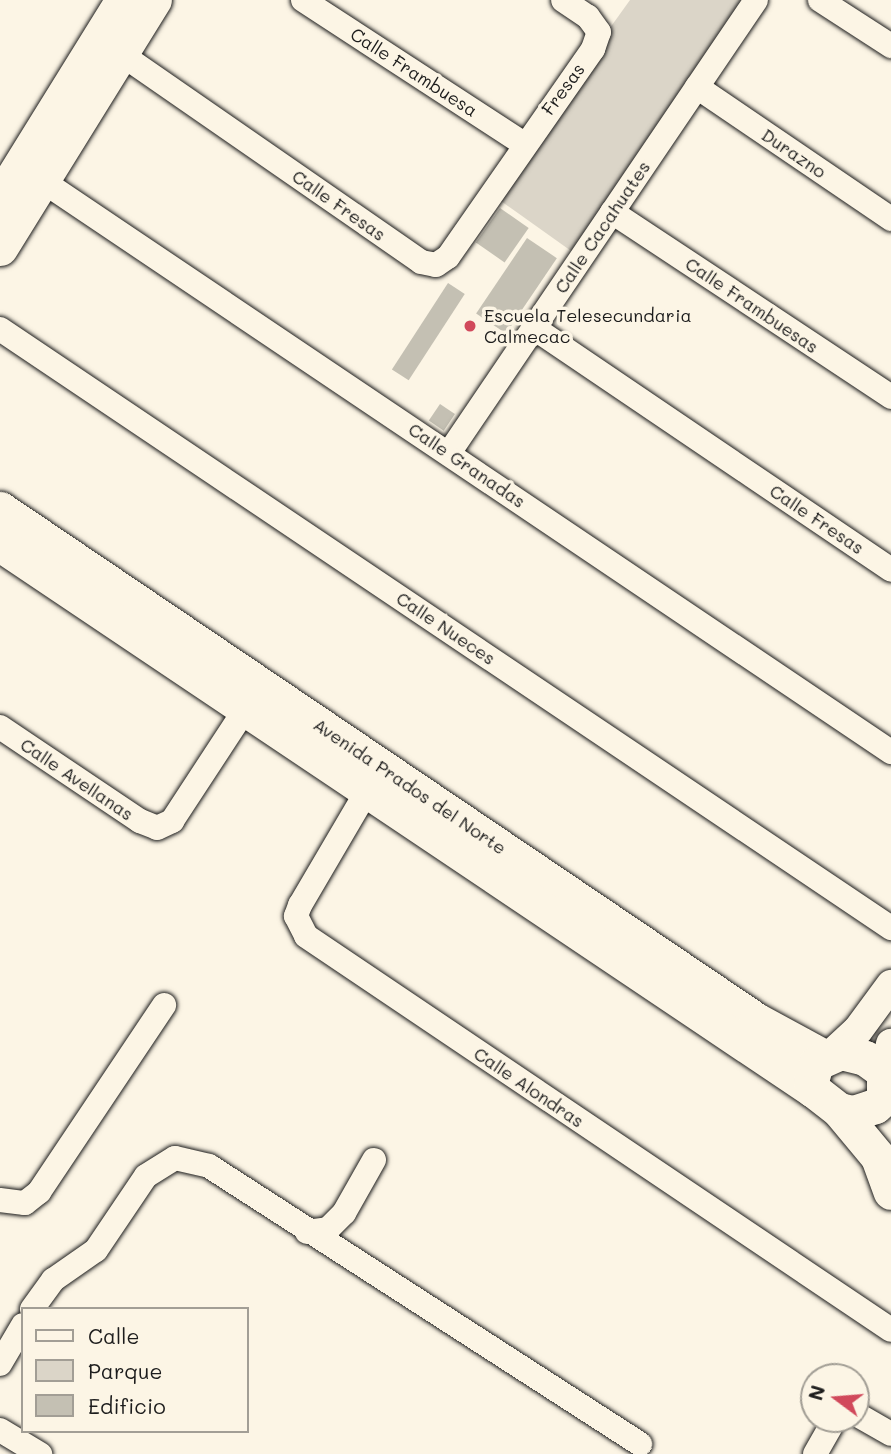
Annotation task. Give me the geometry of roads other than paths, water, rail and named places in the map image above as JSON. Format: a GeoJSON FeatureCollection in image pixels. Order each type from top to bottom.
{"type":"FeatureCollection","features":[{"type":"Feature","properties":{"kind":"main road"},"geometry":{"type":"LineString","coordinates":[[0,198],[123,0]]}},
{"type":"Feature","properties":{"kind":"main road"},"geometry":{"type":"LineString","coordinates":[[0,248],[154,0]]}},
{"type":"Feature","properties":{"kind":"main road","name":"Avenida Prados del Norte"},"geometry":{"type":"LineString","coordinates":[[1,522],[244,711],[317,741],[367,791],[826,1100]]}},
{"type":"Feature","properties":{"kind":"main road","name":"Avenida Prados del Norte"},"geometry":{"type":"LineString","coordinates":[[1,522],[317,741],[756,1020],[828,1055]]}},
{"type":"Feature","properties":{"kind":"main road"},"geometry":{"type":"LineString","coordinates":[[826,1100],[864,1111],[888,1084],[865,1058],[828,1055],[812,1071],[826,1100],[878,1157],[891,1192]]}},
{"type":"Feature","properties":{"kind":"street","name":"Calle Frambuesa"},"geometry":{"type":"LineString","coordinates":[[303,0],[524,144]]}},
{"type":"Feature","properties":{"kind":"street","name":"Fresas"},"geometry":{"type":"LineString","coordinates":[[524,144],[593,49],[599,32],[587,17],[562,0]]}},
{"type":"Feature","properties":{"kind":"street","name":"Calle Cacahuates"},"geometry":{"type":"LineString","coordinates":[[449,453],[756,0]]}},
{"type":"Feature","properties":{"kind":"street"},"geometry":{"type":"LineString","coordinates":[[820,0],[891,46]]}},
{"type":"Feature","properties":{"kind":"street","name":"Calle Fresas"},"geometry":{"type":"LineString","coordinates":[[121,54],[421,262],[436,265],[448,257],[524,144]]}},
{"type":"Feature","properties":{"kind":"street","name":"Durazno"},"geometry":{"type":"LineString","coordinates":[[697,87],[891,219]]}},
{"type":"Feature","properties":{"kind":"street","name":"Calle Granadas"},"geometry":{"type":"LineString","coordinates":[[41,180],[891,752]]}},
{"type":"Feature","properties":{"kind":"street","name":"Calle Frambuesas"},"geometry":{"type":"LineString","coordinates":[[612,212],[891,397]]}},
{"type":"Feature","properties":{"kind":"street","name":"Calle Fresas"},"geometry":{"type":"LineString","coordinates":[[534,328],[891,570]]}},
{"type":"Feature","properties":{"kind":"street","name":"Calle Nueces"},"geometry":{"type":"LineString","coordinates":[[0,329],[891,928]]}},
{"type":"Feature","properties":{"kind":"street","name":"Calle Avellanas"},"geometry":{"type":"LineString","coordinates":[[0,727],[157,828],[172,821],[244,711]]}},
{"type":"Feature","properties":{"kind":"street","name":"Calle Alondras"},"geometry":{"type":"LineString","coordinates":[[367,791],[300,905],[296,916],[306,936],[891,1330]]}},
{"type":"Feature","properties":{"kind":"street"},"geometry":{"type":"LineString","coordinates":[[828,1055],[858,1030],[891,985]]}},
{"type":"Feature","properties":{"kind":"street"},"geometry":{"type":"LineString","coordinates":[[0,1200],[25,1203],[39,1192],[164,1006]]}},
{"type":"Feature","properties":{"kind":"street"},"geometry":{"type":"LineString","coordinates":[[33,1307],[53,1280],[96,1251],[146,1176],[175,1157],[209,1167],[640,1444]]}},
{"type":"Feature","properties":{"kind":"street"},"geometry":{"type":"LineString","coordinates":[[307,1232],[328,1229],[344,1213],[374,1160]]}},
{"type":"Feature","properties":{"kind":"street"},"geometry":{"type":"LineString","coordinates":[[0,1364],[21,1328]]}},
{"type":"Feature","properties":{"kind":"street"},"geometry":{"type":"LineString","coordinates":[[870,1422],[891,1434]]}},
{"type":"Feature","properties":{"kind":"street"},"geometry":{"type":"LineString","coordinates":[[0,1430],[40,1454]]}},
{"type":"Feature","properties":{"kind":"street"},"geometry":{"type":"LineString","coordinates":[[814,1454],[827,1433]]}},
{"type":"Feature","properties":{"kind":"place","name":"Escuela Telesecundaria Calmecac"},"geometry":{"type":"Point","coordinates":[470,326]}}]}
